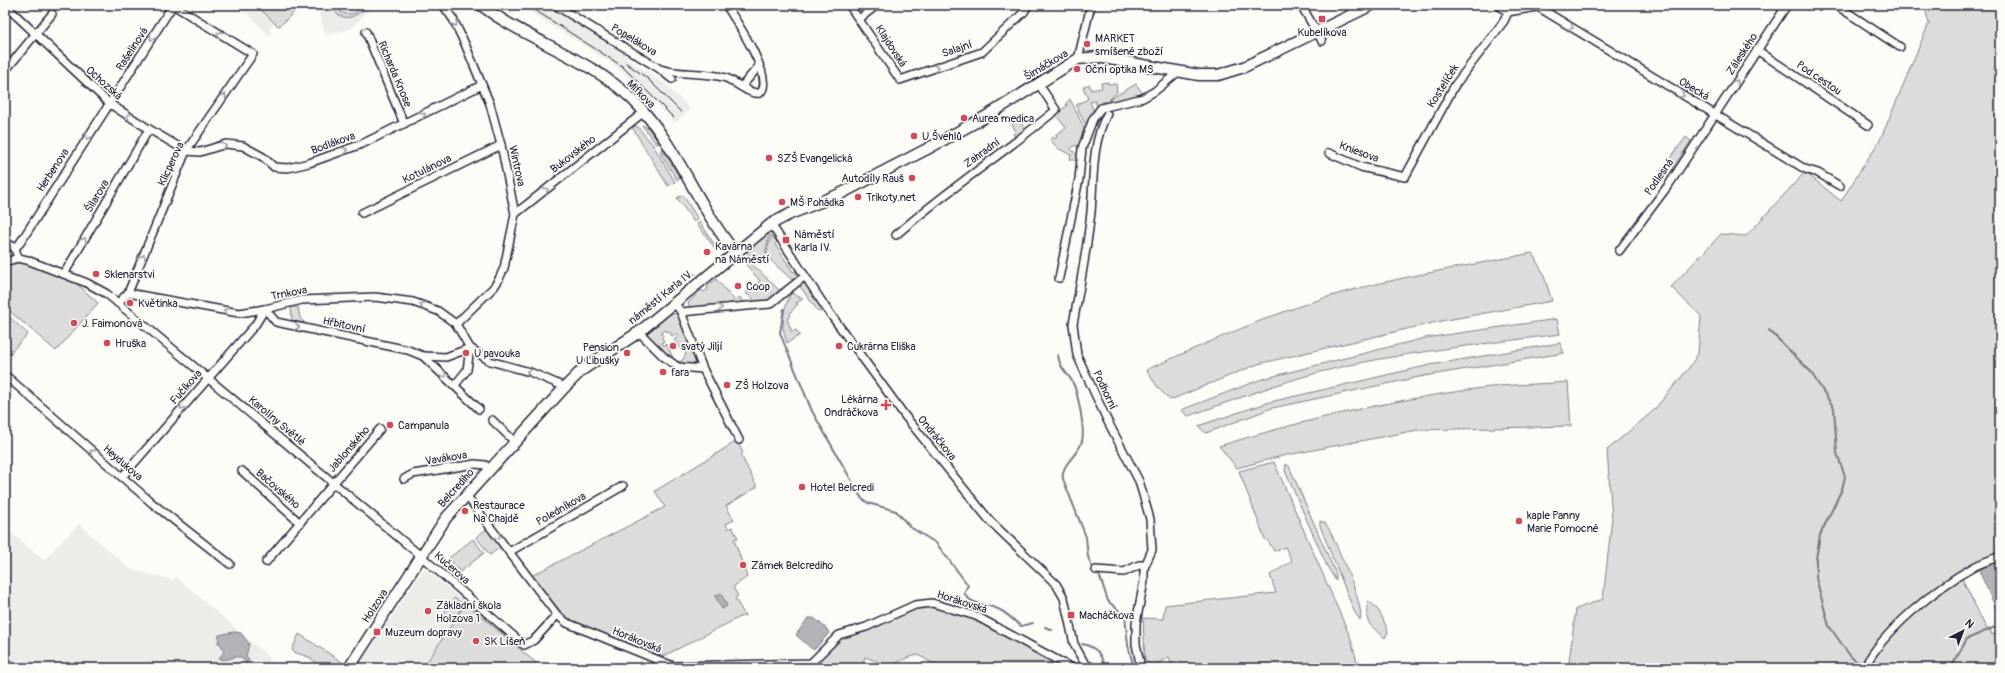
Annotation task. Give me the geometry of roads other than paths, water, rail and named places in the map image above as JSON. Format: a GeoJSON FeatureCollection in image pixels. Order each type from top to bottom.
{"type":"FeatureCollection","features":[{"type":"Feature","properties":{"kind":"street","name":"Ochozská"},"geometry":{"type":"LineString","coordinates":[[5,5],[110,104],[186,151]]}},
{"type":"Feature","properties":{"kind":"street","name":"Klicperova"},"geometry":{"type":"LineString","coordinates":[[128,293],[186,151],[252,54],[173,5]]}},
{"type":"Feature","properties":{"kind":"street","name":"Rašelinová"},"geometry":{"type":"LineString","coordinates":[[110,104],[173,5]]}},
{"type":"Feature","properties":{"kind":"street","name":"Wintrova"},"geometry":{"type":"LineString","coordinates":[[443,5],[453,19],[490,104],[501,145],[515,214],[504,268],[500,279],[494,287],[456,324]]}},
{"type":"Feature","properties":{"kind":"street","name":"Mifkova"},"geometry":{"type":"LineString","coordinates":[[481,5],[517,29],[606,79],[625,93],[644,112],[735,252]]}},
{"type":"Feature","properties":{"kind":"street","name":"Popelákova"},"geometry":{"type":"LineString","coordinates":[[555,5],[667,72],[690,72],[726,78],[753,93],[757,93],[762,91],[764,84],[759,66]]}},
{"type":"Feature","properties":{"kind":"street"},"geometry":{"type":"LineString","coordinates":[[726,5],[748,40],[759,66],[742,86]]}},
{"type":"Feature","properties":{"kind":"street","name":"Klajdovská"},"geometry":{"type":"LineString","coordinates":[[849,5],[900,80]]}},
{"type":"Feature","properties":{"kind":"street"},"geometry":{"type":"LineString","coordinates":[[859,19],[877,5]]}},
{"type":"Feature","properties":{"kind":"street","name":"Salajní"},"geometry":{"type":"LineString","coordinates":[[900,80],[982,52],[1024,12],[1028,5]]}},
{"type":"Feature","properties":{"kind":"street"},"geometry":{"type":"LineString","coordinates":[[1078,59],[1091,5]]}},
{"type":"Feature","properties":{"kind":"street"},"geometry":{"type":"LineString","coordinates":[[1301,5],[1322,41]]}},
{"type":"Feature","properties":{"kind":"street","name":"Šimáčkova"},"geometry":{"type":"LineString","coordinates":[[771,224],[790,214],[840,194],[927,150],[985,117],[1078,59],[1098,57],[1178,72],[1210,76],[1232,72],[1372,5]]}},
{"type":"Feature","properties":{"kind":"street"},"geometry":{"type":"LineString","coordinates":[[1498,5],[1508,12],[1548,5]]}},
{"type":"Feature","properties":{"kind":"street","name":"Záleského"},"geometry":{"type":"LineString","coordinates":[[1715,114],[1787,5]]}},
{"type":"Feature","properties":{"kind":"street"},"geometry":{"type":"LineString","coordinates":[[1836,5],[1900,47]]}},
{"type":"Feature","properties":{"kind":"street","name":"Obecká"},"geometry":{"type":"LineString","coordinates":[[1538,7],[1805,169],[1818,173],[1840,186]]}},
{"type":"Feature","properties":{"kind":"street","name":"Kostelíček"},"geometry":{"type":"LineString","coordinates":[[1405,177],[1455,85],[1504,21],[1508,12]]}},
{"type":"Feature","properties":{"kind":"street"},"geometry":{"type":"LineString","coordinates":[[5,71],[52,14]]}},
{"type":"Feature","properties":{"kind":"street","name":"Richarda Knose"},"geometry":{"type":"LineString","coordinates":[[366,32],[404,124]]}},
{"type":"Feature","properties":{"kind":"street","name":"Pod cestou"},"geometry":{"type":"LineString","coordinates":[[1757,50],[1868,125]]}},
{"type":"Feature","properties":{"kind":"street","name":"Popelákova"},"geometry":{"type":"LineString","coordinates":[[660,69],[672,79]]}},
{"type":"Feature","properties":{"kind":"street"},"geometry":{"type":"LineString","coordinates":[[1059,278],[1079,179],[1082,148],[1093,119],[1101,108],[1143,98],[1155,91],[1178,72]]}},
{"type":"Feature","properties":{"kind":"street","name":"Zahradní"},"geometry":{"type":"LineString","coordinates":[[896,235],[934,202],[1056,110],[1038,83]]}},
{"type":"Feature","properties":{"kind":"street","name":"Bodlákova"},"geometry":{"type":"LineString","coordinates":[[186,151],[200,152],[226,144],[243,146],[263,157],[274,167],[288,168],[308,163],[362,144],[482,84]]}},
{"type":"Feature","properties":{"kind":"street","name":"Herbenova"},"geometry":{"type":"LineString","coordinates":[[15,248],[20,243],[110,104]]}},
{"type":"Feature","properties":{"kind":"street","name":"Bukovského"},"geometry":{"type":"LineString","coordinates":[[515,214],[644,112]]}},
{"type":"Feature","properties":{"kind":"street","name":"Podhorní"},"geometry":{"type":"LineString","coordinates":[[1107,114],[1099,131],[1095,146],[1090,213],[1073,324],[1077,355],[1140,484],[1150,519],[1152,540],[1151,554],[1145,565],[1144,581],[1138,609],[1136,630],[1141,668]]}},
{"type":"Feature","properties":{"kind":"street","name":"Podlesná"},"geometry":{"type":"LineString","coordinates":[[1619,252],[1670,183],[1715,114]]}},
{"type":"Feature","properties":{"kind":"street","name":"Šilarova"},"geometry":{"type":"LineString","coordinates":[[64,274],[149,129]]}},
{"type":"Feature","properties":{"kind":"street","name":"Kotulánova"},"geometry":{"type":"LineString","coordinates":[[362,213],[501,145]]}},
{"type":"Feature","properties":{"kind":"street","name":"Kniesova"},"geometry":{"type":"LineString","coordinates":[[1329,153],[1361,167],[1405,177]]}},
{"type":"Feature","properties":{"kind":"street","name":"náměstí Karla IV."},"geometry":{"type":"LineString","coordinates":[[565,387],[582,370],[638,332],[771,224]]}},
{"type":"Feature","properties":{"kind":"street","name":"Ondráčkova"},"geometry":{"type":"LineString","coordinates":[[771,224],[826,308],[905,416],[990,521],[1056,584],[1064,598],[1074,644],[1085,665],[1094,668]]}},
{"type":"Feature","properties":{"kind":"street"},"geometry":{"type":"LineString","coordinates":[[5,241],[15,248],[18,258]]}},
{"type":"Feature","properties":{"kind":"street"},"geometry":{"type":"LineString","coordinates":[[5,262],[18,258],[64,274],[87,283],[107,294],[118,303],[128,293]]}},
{"type":"Feature","properties":{"kind":"street"},"geometry":{"type":"LineString","coordinates":[[681,312],[770,304],[805,276]]}},
{"type":"Feature","properties":{"kind":"street","name":"Trnkova"},"geometry":{"type":"LineString","coordinates":[[128,293],[239,313],[265,309],[302,300],[375,297],[413,302],[438,311],[456,324],[470,348],[490,361],[530,372],[565,387]]}},
{"type":"Feature","properties":{"kind":"street"},"geometry":{"type":"LineString","coordinates":[[674,302],[681,312],[703,369],[739,440]]}},
{"type":"Feature","properties":{"kind":"street","name":"Karolíny Světlé"},"geometry":{"type":"LineString","coordinates":[[118,303],[422,557]]}},
{"type":"Feature","properties":{"kind":"street","name":"Hřbitovní"},"geometry":{"type":"LineString","coordinates":[[265,309],[276,322],[408,350],[423,356],[446,357],[470,348]]}},
{"type":"Feature","properties":{"kind":"street","name":"Fučíkova"},"geometry":{"type":"LineString","coordinates":[[122,477],[255,325],[265,309]]}},
{"type":"Feature","properties":{"kind":"street"},"geometry":{"type":"LineString","coordinates":[[638,332],[664,357],[678,367],[703,369]]}},
{"type":"Feature","properties":{"kind":"street"},"geometry":{"type":"LineString","coordinates":[[455,385],[467,370],[470,348]]}},
{"type":"Feature","properties":{"kind":"street","name":"Hřbitovní"},"geometry":{"type":"LineString","coordinates":[[423,356],[479,409]]}},
{"type":"Feature","properties":{"kind":"street","name":"Heydukova"},"geometry":{"type":"LineString","coordinates":[[5,375],[182,528],[230,564]]}},
{"type":"Feature","properties":{"kind":"street","name":"Belcrediho"},"geometry":{"type":"LineString","coordinates":[[422,557],[446,518],[565,387]]}},
{"type":"Feature","properties":{"kind":"street"},"geometry":{"type":"LineString","coordinates":[[492,420],[515,442]]}},
{"type":"Feature","properties":{"kind":"street","name":"Jablonského"},"geometry":{"type":"LineString","coordinates":[[334,483],[380,429]]}},
{"type":"Feature","properties":{"kind":"street","name":"Vavákova"},"geometry":{"type":"LineString","coordinates":[[404,478],[413,474],[475,464],[485,465],[490,469]]}},
{"type":"Feature","properties":{"kind":"street","name":"Bačovského"},"geometry":{"type":"LineString","coordinates":[[242,471],[300,523]]}},
{"type":"Feature","properties":{"kind":"street","name":"Bačovského"},"geometry":{"type":"LineString","coordinates":[[266,562],[334,483]]}},
{"type":"Feature","properties":{"kind":"street","name":"Poledníkova"},"geometry":{"type":"LineString","coordinates":[[509,552],[623,486]]}},
{"type":"Feature","properties":{"kind":"street","name":"Horákovská"},"geometry":{"type":"LineString","coordinates":[[466,495],[557,615],[567,623],[673,666],[811,663],[839,635],[866,627],[915,605],[932,603],[976,616],[1072,668]]}},
{"type":"Feature","properties":{"kind":"street"},"geometry":{"type":"LineString","coordinates":[[1864,668],[1884,640],[1941,587],[1973,567],[2000,556]]}},
{"type":"Feature","properties":{"kind":"street","name":"Kučerova"},"geometry":{"type":"LineString","coordinates":[[422,557],[524,645],[534,640],[557,615]]}},
{"type":"Feature","properties":{"kind":"street","name":"Holzova"},"geometry":{"type":"LineString","coordinates":[[349,668],[422,557]]}},
{"type":"Feature","properties":{"kind":"street"},"geometry":{"type":"LineString","coordinates":[[1096,570],[1124,572],[1136,566],[1145,565]]}},
{"type":"Feature","properties":{"kind":"waterway"},"geometry":{"type":"LineString","coordinates":[[784,309],[780,333],[784,343],[812,411],[862,499],[868,503],[896,511],[910,527],[936,543],[968,585],[964,593],[971,601],[1000,610],[1006,613],[1021,626],[1033,623]]}},
{"type":"Feature","properties":{"kind":"waterway"},"geometry":{"type":"LineString","coordinates":[[1769,330],[1810,371],[1834,408],[1837,453],[1845,477],[1842,489],[1820,535],[1816,559],[1816,578],[1829,626],[1851,657],[1861,665]]}},
{"type":"Feature","properties":{"kind":"waterway"},"geometry":{"type":"LineString","coordinates":[[1058,355],[1061,366],[1072,381],[1077,393],[1083,428],[1082,441],[1077,451],[1064,469],[1063,479],[1086,537],[1088,557],[1092,567],[1100,577],[1108,601],[1125,616],[1128,645],[1134,668]]}},
{"type":"Feature","properties":{"kind":"waterway"},"geometry":{"type":"LineString","coordinates":[[1951,668],[1967,639],[2000,625]]}},
{"type":"Feature","properties":{"kind":"waterway"},"geometry":{"type":"LineString","coordinates":[[1045,627],[1052,630]]}},
{"type":"Feature","properties":{"kind":"waterway"},"geometry":{"type":"LineString","coordinates":[[1082,644],[1087,645],[1098,652],[1105,668]]}},
{"type":"Feature","properties":{"kind":"tram line"},"geometry":{"type":"LineString","coordinates":[[527,5],[622,66],[674,118]]}},
{"type":"Feature","properties":{"kind":"tram line"},"geometry":{"type":"LineString","coordinates":[[626,63],[647,78],[681,112]]}},
{"type":"Feature","properties":{"kind":"place","name":"Kubelíkova"},"geometry":{"type":"Point","coordinates":[1322,19]}},
{"type":"Feature","properties":{"kind":"place","name":"MARKET smíšené zboží"},"geometry":{"type":"Point","coordinates":[1087,44]}},
{"type":"Feature","properties":{"kind":"place","name":"Oční optika MS"},"geometry":{"type":"Point","coordinates":[1077,69]}},
{"type":"Feature","properties":{"kind":"place","name":"Aurea medica"},"geometry":{"type":"Point","coordinates":[964,118]}},
{"type":"Feature","properties":{"kind":"place","name":"U Švehlů"},"geometry":{"type":"Point","coordinates":[914,136]}},
{"type":"Feature","properties":{"kind":"place","name":"SZŠ Evangelická"},"geometry":{"type":"Point","coordinates":[769,158]}},
{"type":"Feature","properties":{"kind":"place","name":"Autodíly Rauš"},"geometry":{"type":"Point","coordinates":[912,178]}},
{"type":"Feature","properties":{"kind":"place","name":"Trikoty.net"},"geometry":{"type":"Point","coordinates":[858,197]}},
{"type":"Feature","properties":{"kind":"place","name":"MŠ Pohádka"},"geometry":{"type":"Point","coordinates":[782,202]}},
{"type":"Feature","properties":{"kind":"place","name":"Náměstí Karla IV."},"geometry":{"type":"Point","coordinates":[786,240]}},
{"type":"Feature","properties":{"kind":"place","name":"Kavárna na Náměstí"},"geometry":{"type":"Point","coordinates":[707,252]}},
{"type":"Feature","properties":{"kind":"place","name":"Sklenarstvi"},"geometry":{"type":"Point","coordinates":[96,274]}},
{"type":"Feature","properties":{"kind":"place","name":"Coop"},"geometry":{"type":"Point","coordinates":[738,286]}},
{"type":"Feature","properties":{"kind":"place","name":"Květinka"},"geometry":{"type":"Point","coordinates":[130,303]}},
{"type":"Feature","properties":{"kind":"place","name":"J. Faimonová"},"geometry":{"type":"Point","coordinates":[74,323]}},
{"type":"Feature","properties":{"kind":"place","name":"Hruška"},"geometry":{"type":"Point","coordinates":[107,343]}},
{"type":"Feature","properties":{"kind":"place","name":"svatý Jiljí"},"geometry":{"type":"Point","coordinates":[673,346]}},
{"type":"Feature","properties":{"kind":"place","name":"Cukrárna Eliška"},"geometry":{"type":"Point","coordinates":[839,346]}},
{"type":"Feature","properties":{"kind":"place","name":"U pavouka"},"geometry":{"type":"Point","coordinates":[466,353]}},
{"type":"Feature","properties":{"kind":"place","name":"Pension U Libušky"},"geometry":{"type":"Point","coordinates":[627,353]}},
{"type":"Feature","properties":{"kind":"place","name":"fara"},"geometry":{"type":"Point","coordinates":[663,372]}},
{"type":"Feature","properties":{"kind":"place","name":"ZŠ Holzova"},"geometry":{"type":"Point","coordinates":[727,385]}},
{"type":"Feature","properties":{"kind":"place","name":"Lékárna Ondráčkova"},"geometry":{"type":"Point","coordinates":[886,405]}},
{"type":"Feature","properties":{"kind":"place","name":"Campanula"},"geometry":{"type":"Point","coordinates":[390,425]}},
{"type":"Feature","properties":{"kind":"place","name":"Hotel Belcredi"},"geometry":{"type":"Point","coordinates":[802,487]}},
{"type":"Feature","properties":{"kind":"place","name":"Restaurace Na Chajdě"},"geometry":{"type":"Point","coordinates":[465,511]}},
{"type":"Feature","properties":{"kind":"place","name":"kaple Panny Marie Pomocné"},"geometry":{"type":"Point","coordinates":[1519,521]}},
{"type":"Feature","properties":{"kind":"place","name":"Zámek Belcrediho"},"geometry":{"type":"Point","coordinates":[743,565]}},
{"type":"Feature","properties":{"kind":"place","name":"Základní škola Holzova 1"},"geometry":{"type":"Point","coordinates":[428,611]}},
{"type":"Feature","properties":{"kind":"place","name":"Macháčkova"},"geometry":{"type":"Point","coordinates":[1071,615]}},
{"type":"Feature","properties":{"kind":"place","name":"Muzeum dopravy"},"geometry":{"type":"Point","coordinates":[377,632]}},
{"type":"Feature","properties":{"kind":"place","name":"SK Líšeň"},"geometry":{"type":"Point","coordinates":[476,641]}}]}
